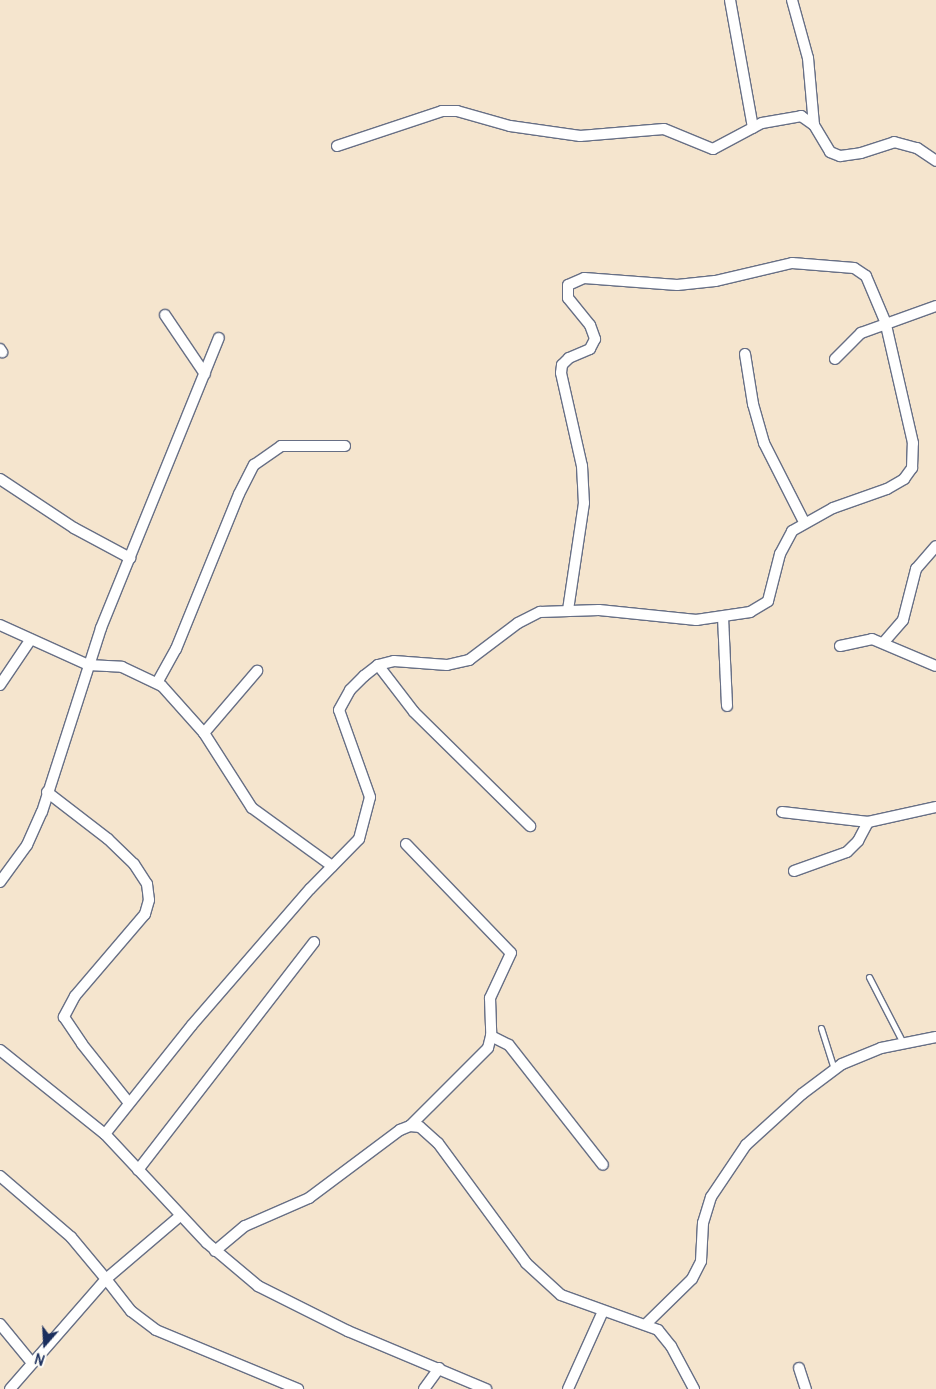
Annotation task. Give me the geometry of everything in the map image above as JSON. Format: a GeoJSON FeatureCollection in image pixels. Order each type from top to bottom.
{"type":"FeatureCollection","features":[{"type":"Feature","properties":{"kind":"street"},"geometry":{"type":"LineString","coordinates":[[730,0],[753,128]]}},
{"type":"Feature","properties":{"kind":"street"},"geometry":{"type":"LineString","coordinates":[[792,0],[808,58],[814,125]]}},
{"type":"Feature","properties":{"kind":"street"},"geometry":{"type":"LineString","coordinates":[[337,146],[442,112],[457,111],[510,126],[580,136],[664,129],[713,149],[762,122],[801,116],[814,125],[830,152],[840,156],[861,154],[894,142],[917,148],[936,161]]}},
{"type":"Feature","properties":{"kind":"street"},"geometry":{"type":"LineString","coordinates":[[105,1134],[192,1025],[332,866],[359,839],[370,798],[339,710],[350,690],[378,665],[394,661],[447,666],[469,660],[518,623],[540,612],[568,610],[696,620],[750,612],[768,601],[785,542],[792,531],[804,522],[887,489],[904,479],[912,468],[913,443],[885,321],[866,276],[854,268],[820,264],[774,265],[716,280],[677,285],[584,278],[568,285],[568,298],[590,325],[595,339],[590,348],[569,358],[562,365],[561,373],[582,466],[584,503],[568,610]]}},
{"type":"Feature","properties":{"kind":"street"},"geometry":{"type":"LineString","coordinates":[[835,360],[861,332],[885,321],[936,306]]}},
{"type":"Feature","properties":{"kind":"street"},"geometry":{"type":"LineString","coordinates":[[166,316],[205,374]]}},
{"type":"Feature","properties":{"kind":"street"},"geometry":{"type":"LineString","coordinates":[[0,882],[27,845],[47,792],[88,665],[219,338]]}},
{"type":"Feature","properties":{"kind":"street"},"geometry":{"type":"LineString","coordinates":[[745,354],[753,404],[764,443],[804,522]]}},
{"type":"Feature","properties":{"kind":"street"},"geometry":{"type":"LineString","coordinates":[[157,683],[176,649],[239,494],[254,465],[281,446],[345,446]]}},
{"type":"Feature","properties":{"kind":"street"},"geometry":{"type":"LineString","coordinates":[[0,479],[74,528],[130,558]]}},
{"type":"Feature","properties":{"kind":"street"},"geometry":{"type":"LineString","coordinates":[[884,642],[903,620],[916,569],[936,546]]}},
{"type":"Feature","properties":{"kind":"street"},"geometry":{"type":"LineString","coordinates":[[723,617],[727,706]]}},
{"type":"Feature","properties":{"kind":"street"},"geometry":{"type":"LineString","coordinates":[[0,625],[88,665],[122,667],[157,683],[186,710],[204,733],[252,808],[332,866]]}},
{"type":"Feature","properties":{"kind":"street"},"geometry":{"type":"LineString","coordinates":[[0,685],[31,639]]}},
{"type":"Feature","properties":{"kind":"street"},"geometry":{"type":"LineString","coordinates":[[840,646],[858,640],[884,642],[936,666]]}},
{"type":"Feature","properties":{"kind":"street"},"geometry":{"type":"LineString","coordinates":[[378,665],[414,712],[530,826]]}},
{"type":"Feature","properties":{"kind":"street"},"geometry":{"type":"LineString","coordinates":[[204,733],[256,671]]}},
{"type":"Feature","properties":{"kind":"street"},"geometry":{"type":"LineString","coordinates":[[47,792],[108,839],[134,864],[147,884],[149,900],[145,914],[75,996],[64,1017],[76,1037],[129,1103]]}},
{"type":"Feature","properties":{"kind":"street"},"geometry":{"type":"LineString","coordinates":[[782,812],[868,822],[936,807]]}},
{"type":"Feature","properties":{"kind":"street"},"geometry":{"type":"LineString","coordinates":[[794,870],[847,852],[858,841],[868,822]]}},
{"type":"Feature","properties":{"kind":"street"},"geometry":{"type":"LineString","coordinates":[[215,1251],[244,1226],[309,1198],[375,1146],[410,1126],[488,1048],[491,1036],[488,1006],[511,957],[510,949],[406,844]]}},
{"type":"Feature","properties":{"kind":"street"},"geometry":{"type":"LineString","coordinates":[[138,1170],[314,942]]}},
{"type":"Feature","properties":{"kind":"street"},"geometry":{"type":"LineString","coordinates":[[491,1036],[508,1044],[603,1166]]}},
{"type":"Feature","properties":{"kind":"street"},"geometry":{"type":"LineString","coordinates":[[646,1324],[692,1279],[701,1261],[703,1223],[711,1197],[746,1145],[802,1094],[834,1070],[881,1048],[936,1037]]}},
{"type":"Feature","properties":{"kind":"street"},"geometry":{"type":"LineString","coordinates":[[0,1050],[105,1134],[180,1216],[215,1251],[258,1286],[289,1303],[378,1345],[439,1368],[486,1389]]}},
{"type":"Feature","properties":{"kind":"street"},"geometry":{"type":"LineString","coordinates":[[410,1126],[420,1127],[438,1143],[532,1269],[561,1295],[603,1311],[646,1324],[658,1330],[671,1346],[694,1389]]}},
{"type":"Feature","properties":{"kind":"street"},"geometry":{"type":"LineString","coordinates":[[0,1176],[71,1237],[131,1311],[156,1330],[298,1389]]}},
{"type":"Feature","properties":{"kind":"street"},"geometry":{"type":"LineString","coordinates":[[10,1389],[106,1279],[180,1216]]}},
{"type":"Feature","properties":{"kind":"street"},"geometry":{"type":"LineString","coordinates":[[568,1389],[603,1311]]}},
{"type":"Feature","properties":{"kind":"street"},"geometry":{"type":"LineString","coordinates":[[0,1324],[32,1362]]}},
{"type":"Feature","properties":{"kind":"street"},"geometry":{"type":"LineString","coordinates":[[424,1389],[439,1368]]}},
{"type":"Feature","properties":{"kind":"street"},"geometry":{"type":"LineString","coordinates":[[799,1368],[806,1389]]}},
{"type":"Feature","properties":{"kind":"lane"},"geometry":{"type":"LineString","coordinates":[[869,977],[903,1043]]}},
{"type":"Feature","properties":{"kind":"lane"},"geometry":{"type":"LineString","coordinates":[[821,1028],[834,1070]]}}]}
